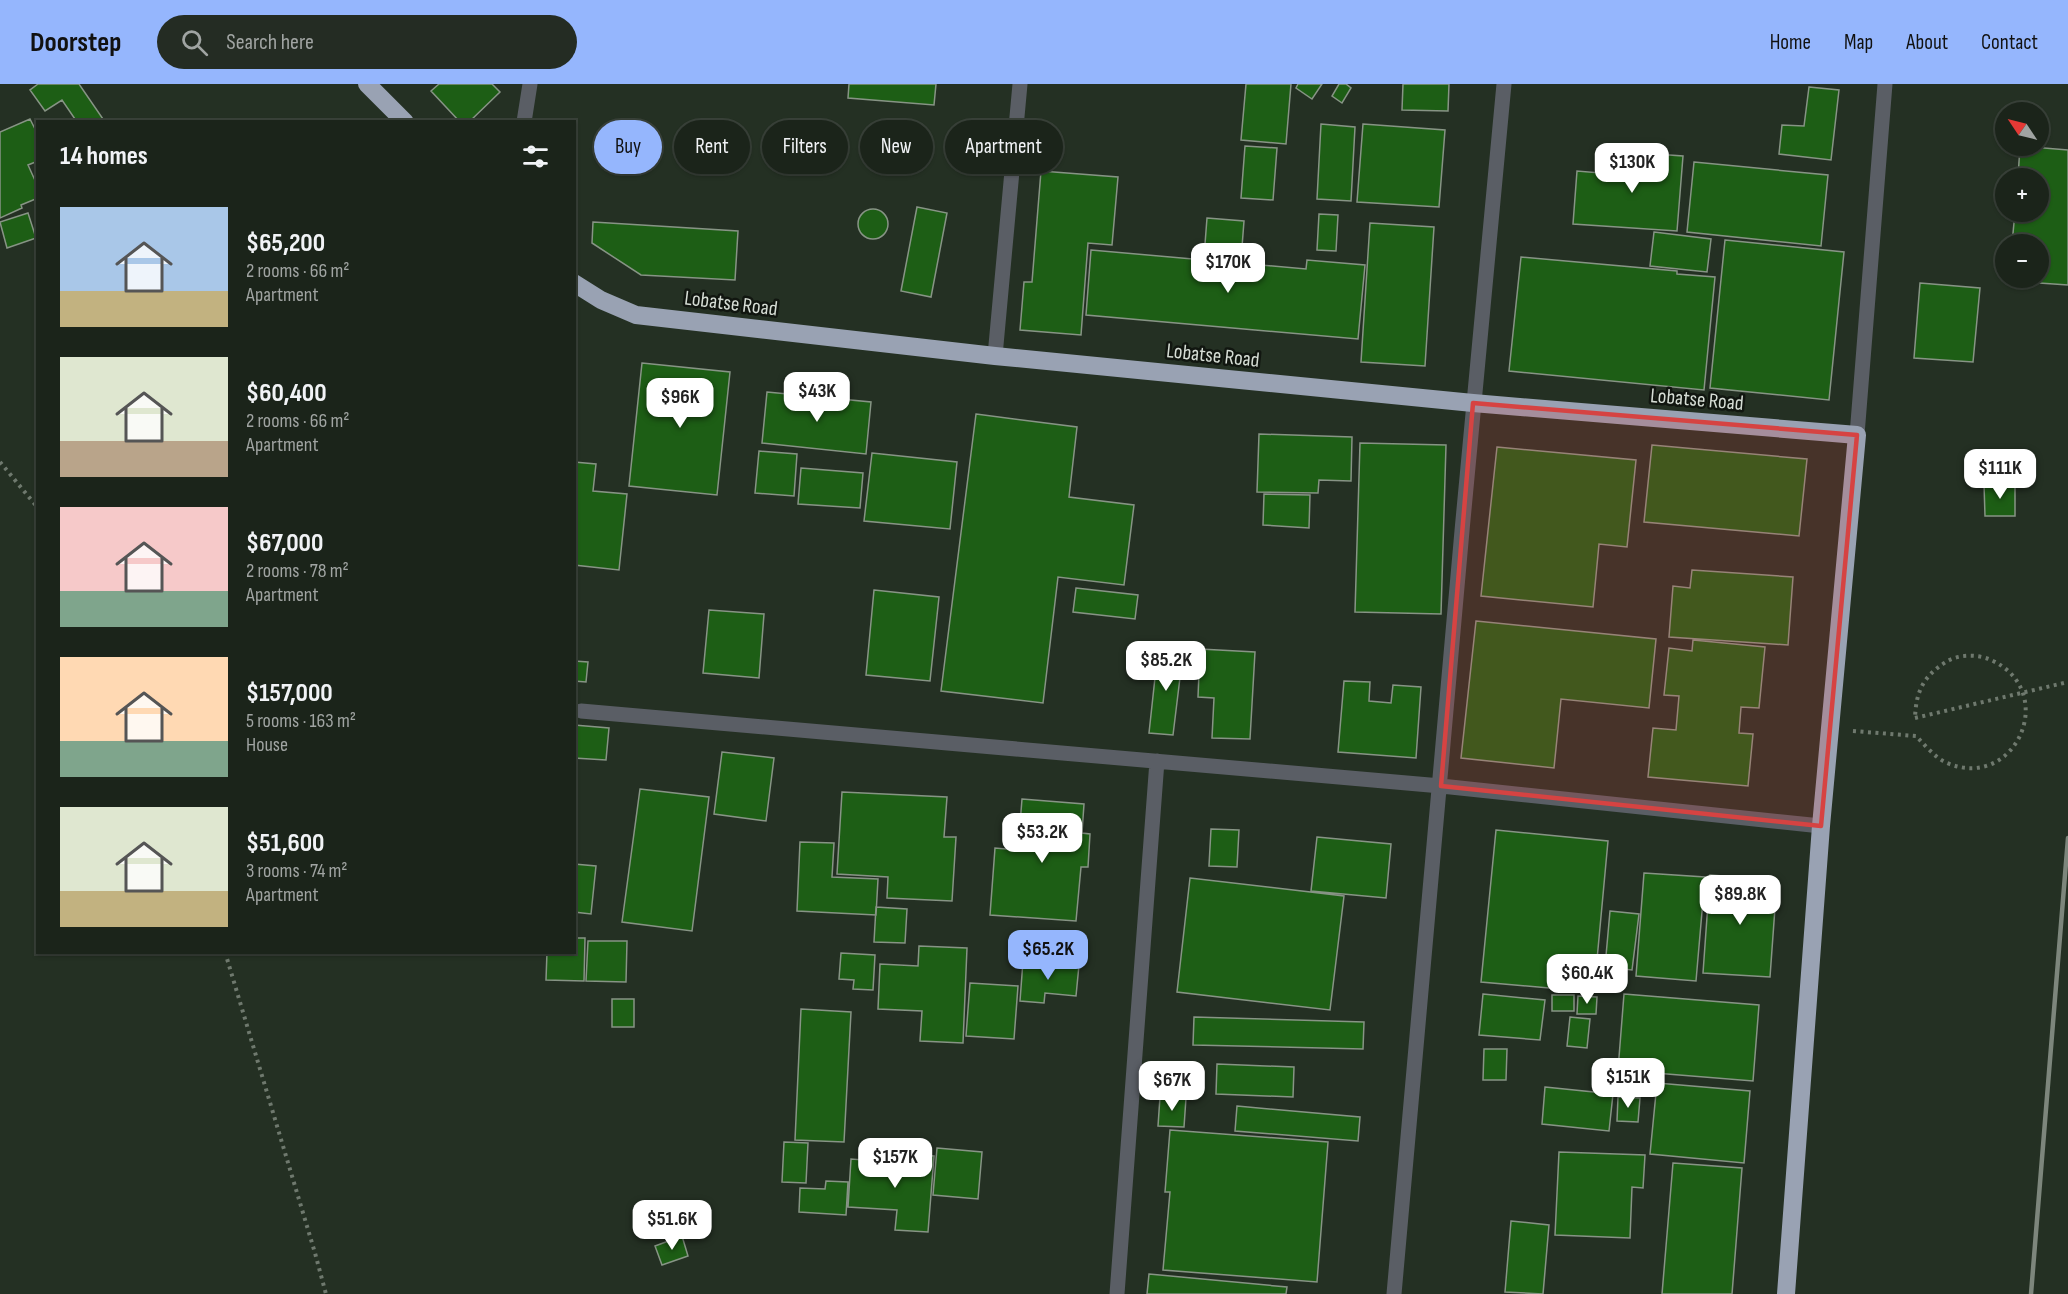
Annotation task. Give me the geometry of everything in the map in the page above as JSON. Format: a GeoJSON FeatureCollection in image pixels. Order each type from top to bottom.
{"type":"FeatureCollection","features":[{"type":"Feature","properties":{"kind":"highway"},"geometry":{"type":"LineString","coordinates":[[367,84],[403,120]]}},
{"type":"Feature","properties":{"kind":"highway","name":"Lobatse Road"},"geometry":{"type":"LineString","coordinates":[[576,284],[601,300],[636,315],[995,356],[1473,403],[1857,435]]}},
{"type":"Feature","properties":{"kind":"highway"},"geometry":{"type":"LineString","coordinates":[[1786,1294],[1821,826],[1857,435]]}},
{"type":"Feature","properties":{"kind":"street"},"geometry":{"type":"LineString","coordinates":[[524,120],[530,84]]}},
{"type":"Feature","properties":{"kind":"street"},"geometry":{"type":"LineString","coordinates":[[995,356],[1020,84]]}},
{"type":"Feature","properties":{"kind":"street"},"geometry":{"type":"LineString","coordinates":[[1394,1294],[1441,786],[1473,403],[1504,84]]}},
{"type":"Feature","properties":{"kind":"street"},"geometry":{"type":"LineString","coordinates":[[1857,435],[1885,84]]}},
{"type":"Feature","properties":{"kind":"street"},"geometry":{"type":"LineString","coordinates":[[581,711],[1441,786],[1821,826]]}},
{"type":"Feature","properties":{"kind":"street"},"geometry":{"type":"LineString","coordinates":[[1117,1294],[1157,761]]}},
{"type":"Feature","properties":{"kind":"path"},"geometry":{"type":"LineString","coordinates":[[0,462],[36,506]]}},
{"type":"Feature","properties":{"kind":"path"},"geometry":{"type":"LineString","coordinates":[[1830,729],[1916,736],[1930,751],[1946,762],[1964,768],[1982,767],[2000,760],[2014,747],[2024,730],[2027,712],[2025,698],[2014,678],[2002,665],[1985,657],[1968,656],[1950,659],[1934,669],[1923,683],[1916,700],[1915,718],[2068,682]]}},
{"type":"Feature","properties":{"kind":"path"},"geometry":{"type":"LineString","coordinates":[[226,954],[326,1294]]}},
{"type":"Feature","properties":{"kind":"highlighted area"},"geometry":{"type":"Polygon","coordinates":[[[1473,403],[1857,435],[1821,826],[1441,786],[1473,403]]]}},
{"type":"Feature","properties":{"kind":"building"},"geometry":{"type":"Polygon","coordinates":[[[38,84],[79,84],[103,119],[76,120],[62,100],[45,111],[30,90],[38,84]]]}},
{"type":"Feature","properties":{"kind":"building"},"geometry":{"type":"Polygon","coordinates":[[[439,84],[492,84],[500,92],[471,120],[458,120],[431,91],[439,84]]]}},
{"type":"Feature","properties":{"kind":"building"},"geometry":{"type":"Polygon","coordinates":[[[849,84],[936,84],[934,105],[848,98],[849,84]]]}},
{"type":"Feature","properties":{"kind":"building"},"geometry":{"type":"Polygon","coordinates":[[[1246,84],[1291,84],[1286,144],[1241,140],[1246,84]]]}},
{"type":"Feature","properties":{"kind":"building"},"geometry":{"type":"Polygon","coordinates":[[[1298,84],[1322,84],[1312,99],[1296,88],[1298,84]]]}},
{"type":"Feature","properties":{"kind":"building"},"geometry":{"type":"Polygon","coordinates":[[[1339,84],[1346,84],[1351,88],[1342,103],[1332,96],[1339,84]]]}},
{"type":"Feature","properties":{"kind":"building"},"geometry":{"type":"Polygon","coordinates":[[[1403,84],[1449,84],[1448,111],[1402,110],[1403,84]]]}},
{"type":"Feature","properties":{"kind":"building"},"geometry":{"type":"Polygon","coordinates":[[[1809,87],[1839,90],[1831,160],[1779,154],[1782,125],[1804,126],[1809,87]]]}},
{"type":"Feature","properties":{"kind":"building"},"geometry":{"type":"Polygon","coordinates":[[[30,119],[36,131],[36,162],[28,165],[36,183],[36,199],[0,218],[0,132],[30,119]]]}},
{"type":"Feature","properties":{"kind":"building"},"geometry":{"type":"Polygon","coordinates":[[[1321,124],[1355,127],[1351,201],[1317,199],[1321,124]]]}},
{"type":"Feature","properties":{"kind":"building"},"geometry":{"type":"Polygon","coordinates":[[[1363,124],[1445,130],[1439,207],[1357,202],[1363,124]]]}},
{"type":"Feature","properties":{"kind":"building"},"geometry":{"type":"Polygon","coordinates":[[[1245,146],[1277,148],[1273,200],[1241,198],[1245,146]]]}},
{"type":"Feature","properties":{"kind":"building"},"geometry":{"type":"Polygon","coordinates":[[[2049,148],[2068,150],[2068,285],[2049,284],[2049,234],[2013,234],[2014,222],[2049,222],[2049,168],[2019,168],[2019,156],[2049,156],[2049,148]]]}},
{"type":"Feature","properties":{"kind":"building"},"geometry":{"type":"Polygon","coordinates":[[[1626,152],[1683,156],[1677,231],[1573,224],[1577,171],[1624,175],[1626,152]]]}},
{"type":"Feature","properties":{"kind":"building"},"geometry":{"type":"Polygon","coordinates":[[[1694,162],[1828,175],[1821,246],[1687,232],[1694,162]]]}},
{"type":"Feature","properties":{"kind":"building"},"geometry":{"type":"Polygon","coordinates":[[[1063,173],[1118,177],[1112,245],[1088,243],[1081,335],[1020,330],[1024,282],[1032,282],[1041,174],[1063,173]]]}},
{"type":"Feature","properties":{"kind":"building"},"geometry":{"type":"Polygon","coordinates":[[[917,207],[947,213],[931,297],[901,291],[917,207]]]}},
{"type":"Feature","properties":{"kind":"building"},"geometry":{"type":"Polygon","coordinates":[[[873,209],[884,213],[888,224],[884,235],[873,239],[862,235],[858,224],[862,213],[873,209]]]}},
{"type":"Feature","properties":{"kind":"building"},"geometry":{"type":"Polygon","coordinates":[[[28,213],[36,238],[7,248],[0,222],[28,213]]]}},
{"type":"Feature","properties":{"kind":"building"},"geometry":{"type":"Polygon","coordinates":[[[1319,214],[1338,215],[1336,251],[1317,250],[1319,214]]]}},
{"type":"Feature","properties":{"kind":"building"},"geometry":{"type":"Polygon","coordinates":[[[1207,218],[1244,221],[1241,260],[1204,257],[1207,218]]]}},
{"type":"Feature","properties":{"kind":"building"},"geometry":{"type":"Polygon","coordinates":[[[593,222],[738,231],[735,280],[641,275],[592,243],[593,222]]]}},
{"type":"Feature","properties":{"kind":"building"},"geometry":{"type":"Polygon","coordinates":[[[1370,223],[1434,227],[1425,366],[1361,362],[1370,223]]]}},
{"type":"Feature","properties":{"kind":"building"},"geometry":{"type":"Polygon","coordinates":[[[1654,232],[1711,239],[1707,272],[1650,266],[1654,232]]]}},
{"type":"Feature","properties":{"kind":"building"},"geometry":{"type":"Polygon","coordinates":[[[1725,240],[1844,252],[1829,400],[1710,388],[1725,240]]]}},
{"type":"Feature","properties":{"kind":"building"},"geometry":{"type":"Polygon","coordinates":[[[1091,250],[1306,269],[1307,260],[1365,265],[1358,339],[1086,315],[1091,250]]]}},
{"type":"Feature","properties":{"kind":"building"},"geometry":{"type":"Polygon","coordinates":[[[1521,257],[1677,271],[1677,274],[1715,277],[1704,390],[1509,371],[1521,257]]]}},
{"type":"Feature","properties":{"kind":"building"},"geometry":{"type":"Polygon","coordinates":[[[1920,283],[1980,288],[1973,362],[1914,358],[1920,283]]]}},
{"type":"Feature","properties":{"kind":"building"},"geometry":{"type":"Polygon","coordinates":[[[642,363],[730,372],[717,495],[629,486],[642,363]]]}},
{"type":"Feature","properties":{"kind":"building"},"geometry":{"type":"Polygon","coordinates":[[[767,392],[871,402],[866,454],[762,443],[767,392]]]}},
{"type":"Feature","properties":{"kind":"building"},"geometry":{"type":"Polygon","coordinates":[[[976,414],[1077,427],[1069,497],[1134,505],[1124,585],[1058,577],[1043,703],[941,691],[976,414]]]}},
{"type":"Feature","properties":{"kind":"building"},"geometry":{"type":"Polygon","coordinates":[[[1259,434],[1352,437],[1351,481],[1319,480],[1318,493],[1257,492],[1259,434]]]}},
{"type":"Feature","properties":{"kind":"building"},"geometry":{"type":"Polygon","coordinates":[[[1360,443],[1446,445],[1441,614],[1355,612],[1360,443]]]}},
{"type":"Feature","properties":{"kind":"building"},"geometry":{"type":"Polygon","coordinates":[[[1652,445],[1807,459],[1799,536],[1644,522],[1652,445]]]}},
{"type":"Feature","properties":{"kind":"building"},"geometry":{"type":"Polygon","coordinates":[[[1497,447],[1636,460],[1627,547],[1599,544],[1593,607],[1481,596],[1497,447]]]}},
{"type":"Feature","properties":{"kind":"building"},"geometry":{"type":"Polygon","coordinates":[[[759,451],[797,454],[794,496],[755,493],[759,451]]]}},
{"type":"Feature","properties":{"kind":"building"},"geometry":{"type":"Polygon","coordinates":[[[872,453],[957,462],[950,529],[864,521],[872,453]]]}},
{"type":"Feature","properties":{"kind":"building"},"geometry":{"type":"Polygon","coordinates":[[[576,462],[596,464],[593,491],[627,494],[619,570],[576,565],[576,462]]]}},
{"type":"Feature","properties":{"kind":"building"},"geometry":{"type":"Polygon","coordinates":[[[801,468],[863,473],[860,508],[798,504],[801,468]]]}},
{"type":"Feature","properties":{"kind":"building"},"geometry":{"type":"Polygon","coordinates":[[[1984,484],[2015,484],[2015,516],[1985,516],[1984,484]]]}},
{"type":"Feature","properties":{"kind":"building"},"geometry":{"type":"Polygon","coordinates":[[[1264,494],[1310,495],[1309,528],[1263,525],[1264,494]]]}},
{"type":"Feature","properties":{"kind":"building"},"geometry":{"type":"Polygon","coordinates":[[[1692,570],[1793,577],[1788,645],[1669,637],[1673,586],[1690,588],[1692,570]]]}},
{"type":"Feature","properties":{"kind":"building"},"geometry":{"type":"Polygon","coordinates":[[[1076,588],[1138,595],[1135,619],[1073,612],[1076,588]]]}},
{"type":"Feature","properties":{"kind":"building"},"geometry":{"type":"Polygon","coordinates":[[[874,590],[939,597],[930,681],[866,675],[874,590]]]}},
{"type":"Feature","properties":{"kind":"building"},"geometry":{"type":"Polygon","coordinates":[[[709,610],[764,614],[759,678],[703,673],[709,610]]]}},
{"type":"Feature","properties":{"kind":"building"},"geometry":{"type":"Polygon","coordinates":[[[1476,621],[1656,639],[1649,708],[1561,699],[1554,768],[1461,758],[1476,621]]]}},
{"type":"Feature","properties":{"kind":"building"},"geometry":{"type":"Polygon","coordinates":[[[1693,640],[1765,647],[1759,708],[1741,707],[1739,733],[1753,734],[1748,786],[1648,777],[1653,728],[1676,730],[1679,696],[1664,695],[1669,648],[1692,651],[1693,640]]]}},
{"type":"Feature","properties":{"kind":"building"},"geometry":{"type":"Polygon","coordinates":[[[1200,649],[1255,652],[1250,739],[1212,738],[1214,698],[1198,697],[1200,649]]]}},
{"type":"Feature","properties":{"kind":"building"},"geometry":{"type":"Polygon","coordinates":[[[1158,650],[1183,653],[1173,735],[1149,733],[1158,650]]]}},
{"type":"Feature","properties":{"kind":"building"},"geometry":{"type":"Polygon","coordinates":[[[576,661],[588,662],[586,682],[576,681],[576,661]]]}},
{"type":"Feature","properties":{"kind":"building"},"geometry":{"type":"Polygon","coordinates":[[[1344,681],[1370,682],[1369,701],[1391,703],[1393,685],[1421,687],[1416,758],[1338,752],[1344,681]]]}},
{"type":"Feature","properties":{"kind":"building"},"geometry":{"type":"Polygon","coordinates":[[[576,725],[609,728],[606,760],[576,758],[576,725]]]}},
{"type":"Feature","properties":{"kind":"building"},"geometry":{"type":"Polygon","coordinates":[[[722,752],[774,758],[766,821],[714,814],[722,752]]]}},
{"type":"Feature","properties":{"kind":"building"},"geometry":{"type":"Polygon","coordinates":[[[640,789],[709,797],[692,931],[622,922],[640,789]]]}},
{"type":"Feature","properties":{"kind":"building"},"geometry":{"type":"Polygon","coordinates":[[[842,792],[947,797],[944,837],[956,837],[952,901],[887,898],[888,877],[837,874],[842,792]]]}},
{"type":"Feature","properties":{"kind":"building"},"geometry":{"type":"Polygon","coordinates":[[[1022,799],[1084,804],[1082,833],[1090,834],[1088,867],[1081,867],[1076,921],[990,915],[995,848],[1018,850],[1022,799]]]}},
{"type":"Feature","properties":{"kind":"building"},"geometry":{"type":"Polygon","coordinates":[[[1211,829],[1239,830],[1237,867],[1209,866],[1211,829]]]}},
{"type":"Feature","properties":{"kind":"building"},"geometry":{"type":"Polygon","coordinates":[[[1496,830],[1608,841],[1594,992],[1481,982],[1496,830]]]}},
{"type":"Feature","properties":{"kind":"building"},"geometry":{"type":"Polygon","coordinates":[[[1317,837],[1391,844],[1386,898],[1311,891],[1317,837]]]}},
{"type":"Feature","properties":{"kind":"building"},"geometry":{"type":"Polygon","coordinates":[[[800,842],[834,843],[832,877],[878,879],[876,915],[797,911],[800,842]]]}},
{"type":"Feature","properties":{"kind":"building"},"geometry":{"type":"Polygon","coordinates":[[[576,864],[596,866],[591,914],[576,912],[576,864]]]}},
{"type":"Feature","properties":{"kind":"building"},"geometry":{"type":"Polygon","coordinates":[[[1644,873],[1705,877],[1696,981],[1636,976],[1644,873]]]}},
{"type":"Feature","properties":{"kind":"building"},"geometry":{"type":"Polygon","coordinates":[[[1710,875],[1777,880],[1770,977],[1703,973],[1710,875]]]}},
{"type":"Feature","properties":{"kind":"building"},"geometry":{"type":"Polygon","coordinates":[[[1190,878],[1344,896],[1330,1010],[1177,992],[1190,878]]]}},
{"type":"Feature","properties":{"kind":"building"},"geometry":{"type":"Polygon","coordinates":[[[876,907],[907,909],[905,943],[874,942],[876,907]]]}},
{"type":"Feature","properties":{"kind":"building"},"geometry":{"type":"Polygon","coordinates":[[[1610,911],[1639,914],[1632,970],[1605,967],[1610,911]]]}},
{"type":"Feature","properties":{"kind":"building"},"geometry":{"type":"Polygon","coordinates":[[[576,938],[585,938],[584,981],[546,980],[547,954],[576,954],[576,938]]]}},
{"type":"Feature","properties":{"kind":"building"},"geometry":{"type":"Polygon","coordinates":[[[588,941],[627,941],[626,982],[586,981],[588,941]]]}},
{"type":"Feature","properties":{"kind":"building"},"geometry":{"type":"Polygon","coordinates":[[[919,946],[967,948],[963,1043],[920,1041],[922,1011],[878,1009],[880,964],[918,966],[919,946]]]}},
{"type":"Feature","properties":{"kind":"building"},"geometry":{"type":"Polygon","coordinates":[[[841,953],[875,955],[873,990],[853,989],[854,980],[839,979],[841,953]]]}},
{"type":"Feature","properties":{"kind":"building"},"geometry":{"type":"Polygon","coordinates":[[[1023,961],[1079,965],[1076,996],[1045,993],[1044,1003],[1020,1001],[1023,961]]]}},
{"type":"Feature","properties":{"kind":"building"},"geometry":{"type":"Polygon","coordinates":[[[970,983],[1018,986],[1014,1039],[966,1036],[970,983]]]}},
{"type":"Feature","properties":{"kind":"building"},"geometry":{"type":"Polygon","coordinates":[[[1483,994],[1545,1000],[1540,1040],[1479,1035],[1483,994]]]}},
{"type":"Feature","properties":{"kind":"building"},"geometry":{"type":"Polygon","coordinates":[[[1624,994],[1759,1005],[1753,1081],[1618,1070],[1624,994]]]}},
{"type":"Feature","properties":{"kind":"building"},"geometry":{"type":"Polygon","coordinates":[[[1552,995],[1574,995],[1574,1011],[1552,1011],[1552,995]]]}},
{"type":"Feature","properties":{"kind":"building"},"geometry":{"type":"Polygon","coordinates":[[[1578,996],[1597,997],[1596,1014],[1577,1014],[1578,996]]]}},
{"type":"Feature","properties":{"kind":"building"},"geometry":{"type":"Polygon","coordinates":[[[612,999],[634,999],[634,1027],[612,1027],[612,999]]]}},
{"type":"Feature","properties":{"kind":"building"},"geometry":{"type":"Polygon","coordinates":[[[801,1009],[851,1012],[844,1142],[795,1140],[801,1009]]]}},
{"type":"Feature","properties":{"kind":"building"},"geometry":{"type":"Polygon","coordinates":[[[1194,1017],[1364,1022],[1363,1049],[1193,1045],[1194,1017]]]}},
{"type":"Feature","properties":{"kind":"building"},"geometry":{"type":"Polygon","coordinates":[[[1570,1017],[1590,1019],[1587,1048],[1567,1046],[1570,1017]]]}},
{"type":"Feature","properties":{"kind":"building"},"geometry":{"type":"Polygon","coordinates":[[[1484,1049],[1507,1049],[1506,1080],[1483,1080],[1484,1049]]]}},
{"type":"Feature","properties":{"kind":"building"},"geometry":{"type":"Polygon","coordinates":[[[1217,1064],[1294,1067],[1293,1097],[1216,1094],[1217,1064]]]}},
{"type":"Feature","properties":{"kind":"building"},"geometry":{"type":"Polygon","coordinates":[[[1657,1083],[1750,1091],[1744,1163],[1650,1154],[1657,1083]]]}},
{"type":"Feature","properties":{"kind":"building"},"geometry":{"type":"Polygon","coordinates":[[[1545,1087],[1613,1094],[1609,1131],[1542,1124],[1545,1087]]]}},
{"type":"Feature","properties":{"kind":"building"},"geometry":{"type":"Polygon","coordinates":[[[1160,1097],[1186,1098],[1184,1127],[1158,1126],[1160,1097]]]}},
{"type":"Feature","properties":{"kind":"building"},"geometry":{"type":"Polygon","coordinates":[[[1618,1097],[1640,1098],[1638,1122],[1617,1121],[1618,1097]]]}},
{"type":"Feature","properties":{"kind":"building"},"geometry":{"type":"Polygon","coordinates":[[[1237,1106],[1360,1117],[1358,1141],[1235,1131],[1237,1106]]]}},
{"type":"Feature","properties":{"kind":"building"},"geometry":{"type":"Polygon","coordinates":[[[1170,1130],[1328,1142],[1317,1282],[1163,1270],[1170,1192],[1165,1192],[1170,1130]]]}},
{"type":"Feature","properties":{"kind":"building"},"geometry":{"type":"Polygon","coordinates":[[[784,1142],[808,1143],[806,1183],[782,1182],[784,1142]]]}},
{"type":"Feature","properties":{"kind":"building"},"geometry":{"type":"Polygon","coordinates":[[[937,1148],[982,1152],[978,1199],[933,1195],[937,1148]]]}},
{"type":"Feature","properties":{"kind":"building"},"geometry":{"type":"Polygon","coordinates":[[[1559,1152],[1645,1155],[1643,1188],[1632,1187],[1630,1238],[1555,1235],[1559,1152]]]}},
{"type":"Feature","properties":{"kind":"building"},"geometry":{"type":"Polygon","coordinates":[[[906,1154],[934,1156],[928,1232],[895,1230],[897,1210],[848,1207],[851,1159],[905,1163],[906,1154]]]}},
{"type":"Feature","properties":{"kind":"building"},"geometry":{"type":"Polygon","coordinates":[[[1673,1163],[1742,1168],[1732,1294],[1662,1294],[1673,1163]]]}},
{"type":"Feature","properties":{"kind":"building"},"geometry":{"type":"Polygon","coordinates":[[[826,1181],[848,1182],[846,1215],[799,1212],[800,1188],[825,1189],[826,1181]]]}},
{"type":"Feature","properties":{"kind":"building"},"geometry":{"type":"Polygon","coordinates":[[[1511,1221],[1549,1225],[1543,1294],[1505,1292],[1511,1221]]]}},
{"type":"Feature","properties":{"kind":"building"},"geometry":{"type":"Polygon","coordinates":[[[682,1236],[688,1256],[662,1265],[655,1246],[682,1236]]]}},
{"type":"Feature","properties":{"kind":"building"},"geometry":{"type":"Polygon","coordinates":[[[1149,1274],[1287,1287],[1286,1294],[1147,1294],[1149,1274]]]}},
{"type":"Feature","properties":{"kind":"railway"},"geometry":{"type":"LineString","coordinates":[[2031,1294],[2068,838]]}}]}
